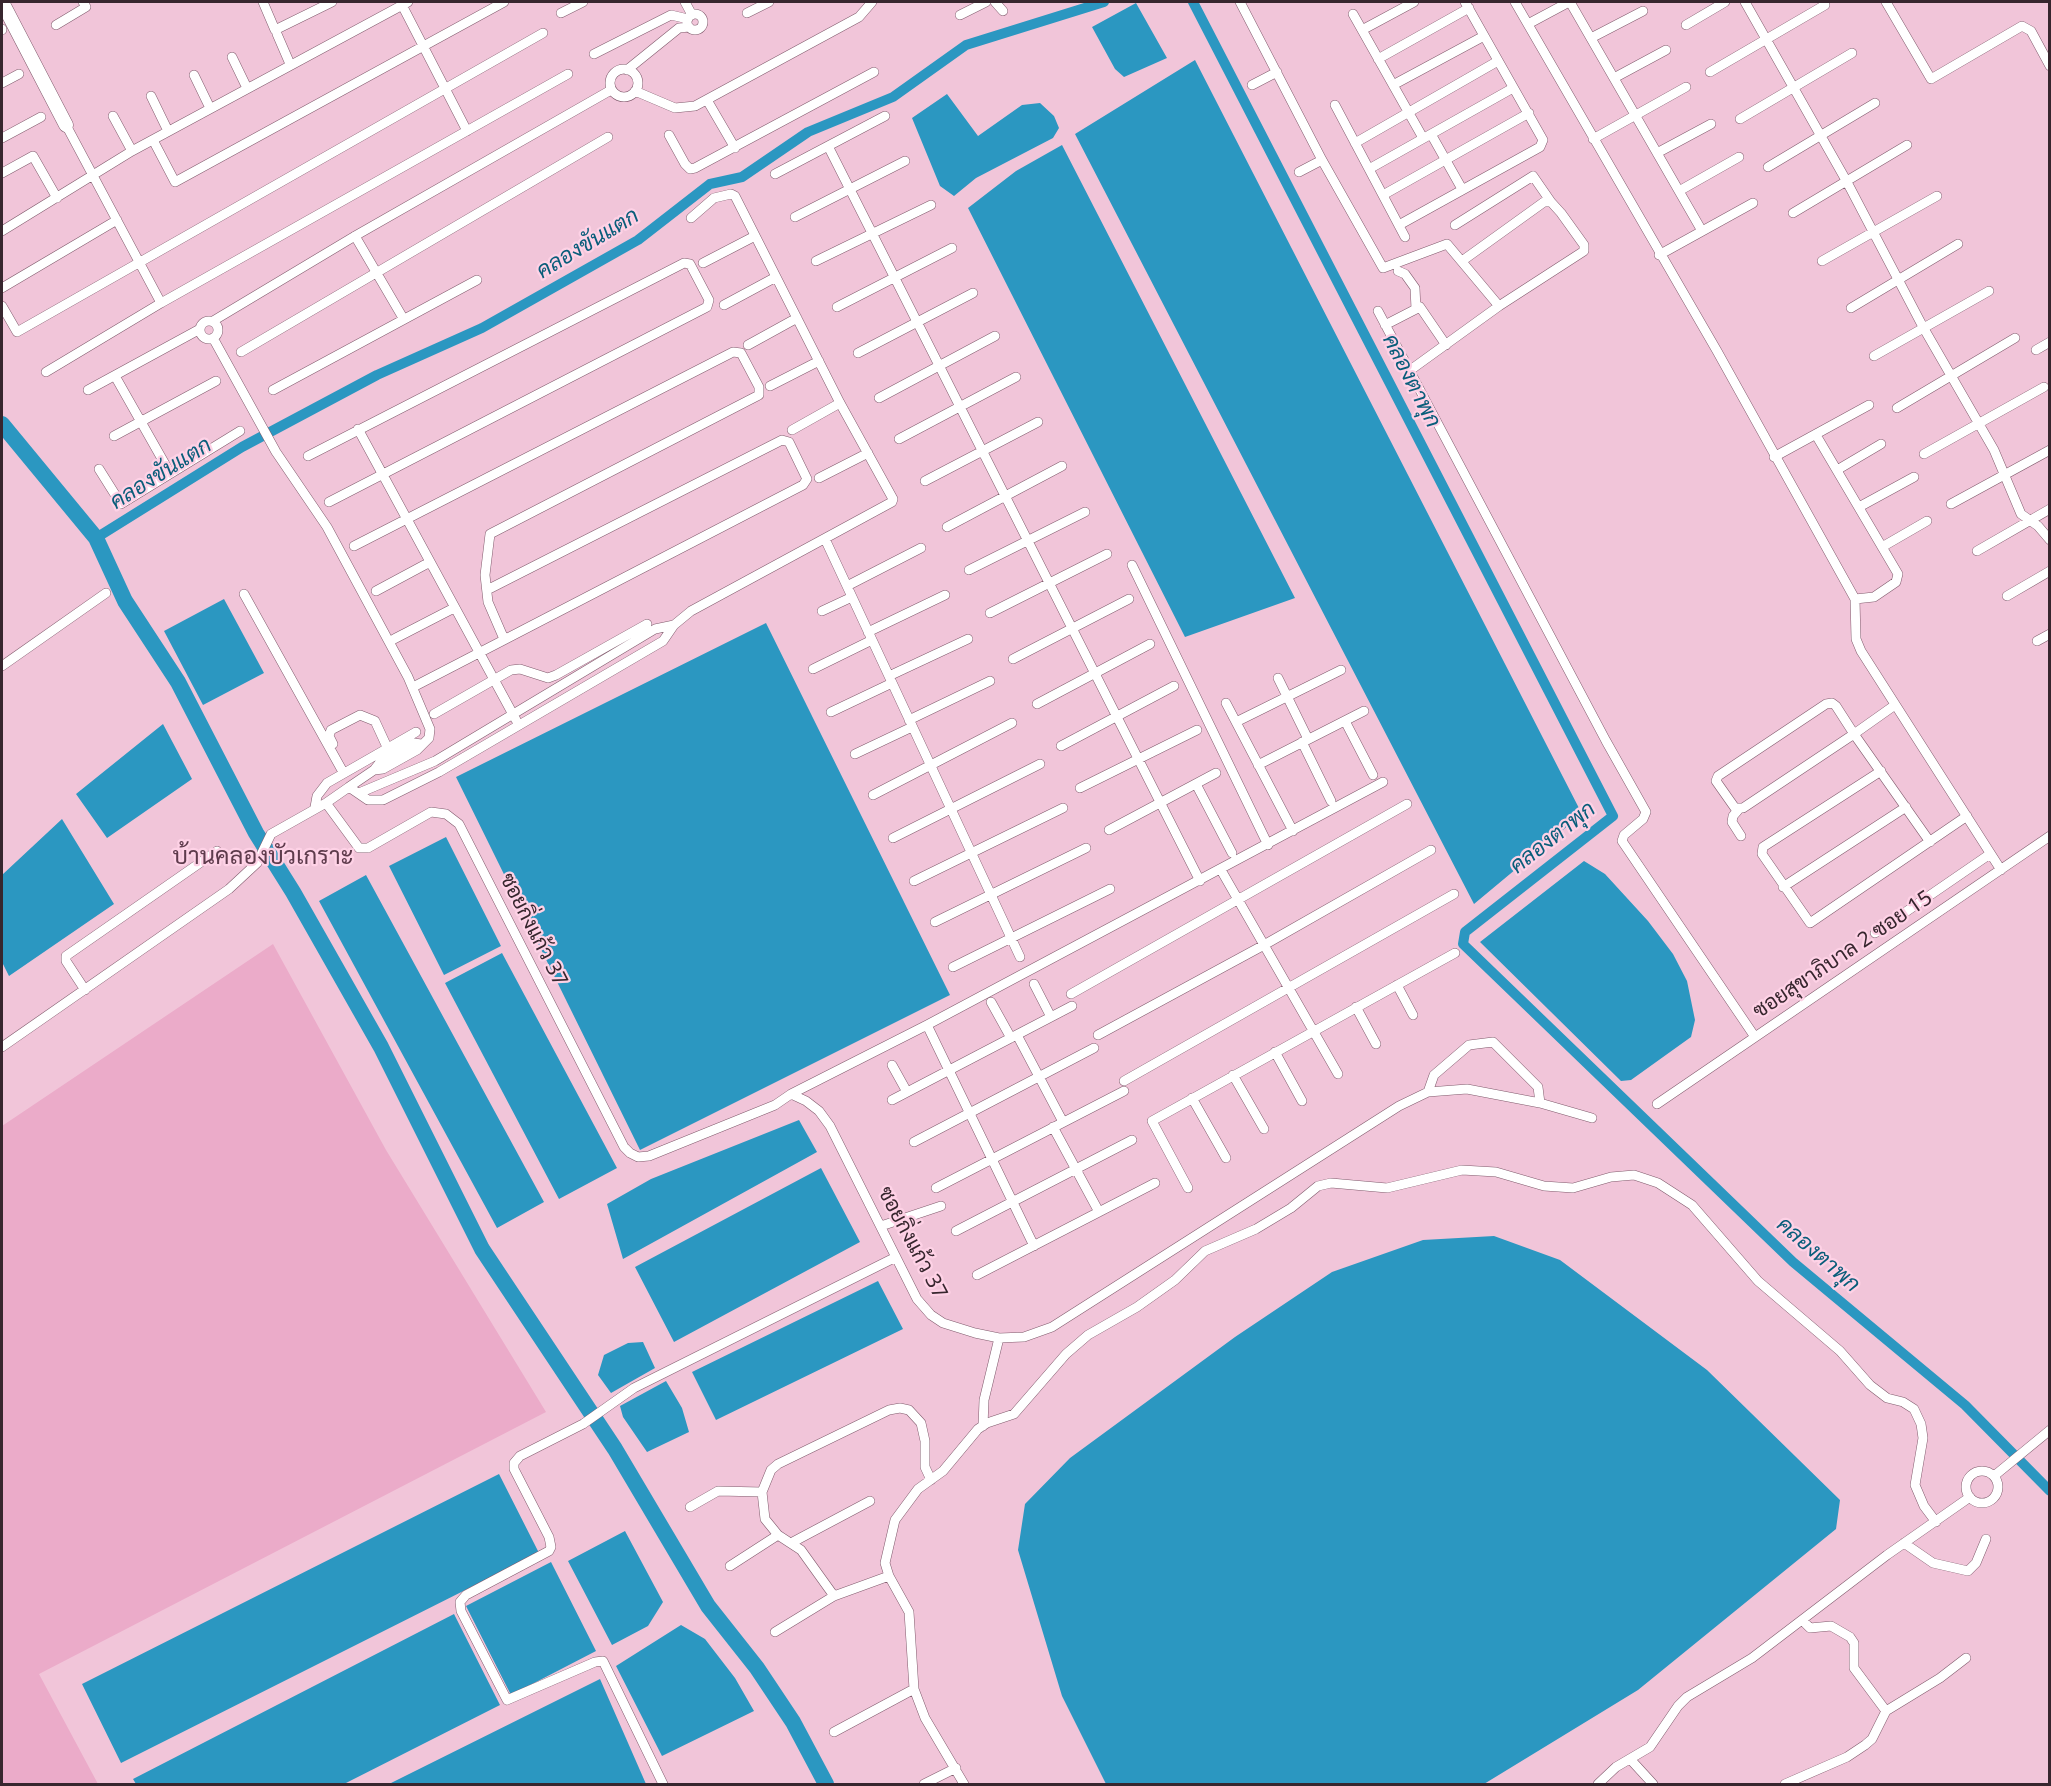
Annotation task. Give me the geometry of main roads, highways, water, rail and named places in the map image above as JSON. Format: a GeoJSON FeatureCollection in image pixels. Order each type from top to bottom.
{"type":"FeatureCollection","features":[{"type":"Feature","properties":{"kind":"water"},"geometry":{"type":"Polygon","coordinates":[[[1136,3],[1167,58],[1124,77],[1115,69],[1092,27],[1136,3]]]}},
{"type":"Feature","properties":{"kind":"water"},"geometry":{"type":"Polygon","coordinates":[[[1195,60],[1582,814],[1474,904],[1075,134],[1195,60]]]}},
{"type":"Feature","properties":{"kind":"water"},"geometry":{"type":"Polygon","coordinates":[[[947,94],[978,136],[1022,105],[1040,103],[1054,116],[1059,128],[1053,138],[976,178],[954,196],[940,186],[912,118],[947,94]]]}},
{"type":"Feature","properties":{"kind":"water"},"geometry":{"type":"Polygon","coordinates":[[[1062,145],[1295,598],[1185,637],[968,208],[1016,171],[1062,145]]]}},
{"type":"Feature","properties":{"kind":"water"},"geometry":{"type":"Polygon","coordinates":[[[224,599],[264,673],[203,705],[164,631],[224,599]]]}},
{"type":"Feature","properties":{"kind":"water"},"geometry":{"type":"Polygon","coordinates":[[[766,623],[950,995],[640,1150],[456,777],[766,623]]]}},
{"type":"Feature","properties":{"kind":"water"},"geometry":{"type":"Polygon","coordinates":[[[163,724],[192,779],[107,838],[76,794],[163,724]]]}},
{"type":"Feature","properties":{"kind":"water"},"geometry":{"type":"Polygon","coordinates":[[[62,819],[114,904],[9,976],[2,962],[2,875],[62,819]]]}},
{"type":"Feature","properties":{"kind":"water"},"geometry":{"type":"Polygon","coordinates":[[[446,837],[501,946],[444,975],[389,866],[446,837]]]}},
{"type":"Feature","properties":{"kind":"water"},"geometry":{"type":"Polygon","coordinates":[[[1584,861],[1605,874],[1648,921],[1673,954],[1687,981],[1695,1020],[1691,1037],[1631,1080],[1621,1081],[1480,942],[1584,861]]]}},
{"type":"Feature","properties":{"kind":"water"},"geometry":{"type":"Polygon","coordinates":[[[366,875],[544,1202],[497,1228],[319,901],[366,875]]]}},
{"type":"Feature","properties":{"kind":"water"},"geometry":{"type":"Polygon","coordinates":[[[502,953],[617,1168],[559,1199],[445,983],[502,953]]]}},
{"type":"Feature","properties":{"kind":"water"},"geometry":{"type":"Polygon","coordinates":[[[799,1120],[817,1152],[623,1259],[607,1204],[651,1179],[799,1120]]]}},
{"type":"Feature","properties":{"kind":"water"},"geometry":{"type":"Polygon","coordinates":[[[821,1168],[860,1242],[674,1342],[635,1267],[821,1168]]]}},
{"type":"Feature","properties":{"kind":"water"},"geometry":{"type":"Polygon","coordinates":[[[1494,1236],[1560,1260],[1707,1370],[1840,1500],[1836,1529],[1638,1690],[1484,1784],[1106,1784],[1062,1696],[1018,1550],[1025,1504],[1070,1458],[1235,1337],[1332,1272],[1423,1240],[1494,1236]]]}},
{"type":"Feature","properties":{"kind":"water"},"geometry":{"type":"Polygon","coordinates":[[[878,1281],[903,1329],[716,1420],[692,1372],[878,1281]]]}},
{"type":"Feature","properties":{"kind":"water"},"geometry":{"type":"Polygon","coordinates":[[[643,1342],[655,1368],[611,1393],[598,1375],[604,1355],[628,1343],[643,1342]]]}},
{"type":"Feature","properties":{"kind":"water"},"geometry":{"type":"Polygon","coordinates":[[[666,1381],[682,1408],[689,1432],[647,1452],[623,1417],[620,1406],[666,1381]]]}},
{"type":"Feature","properties":{"kind":"water"},"geometry":{"type":"Polygon","coordinates":[[[499,1474],[539,1553],[121,1763],[82,1684],[499,1474]]]}},
{"type":"Feature","properties":{"kind":"water"},"geometry":{"type":"Polygon","coordinates":[[[625,1531],[663,1602],[648,1626],[612,1645],[568,1561],[625,1531]]]}},
{"type":"Feature","properties":{"kind":"water"},"geometry":{"type":"Polygon","coordinates":[[[551,1562],[596,1651],[511,1695],[466,1606],[551,1562]]]}},
{"type":"Feature","properties":{"kind":"water"},"geometry":{"type":"Polygon","coordinates":[[[454,1614],[500,1705],[344,1784],[136,1784],[133,1779],[454,1614]]]}},
{"type":"Feature","properties":{"kind":"water"},"geometry":{"type":"Polygon","coordinates":[[[681,1625],[705,1639],[735,1678],[754,1711],[662,1756],[616,1666],[681,1625]]]}},
{"type":"Feature","properties":{"kind":"water"},"geometry":{"type":"Polygon","coordinates":[[[600,1679],[646,1784],[389,1784],[600,1679]]]}},
{"type":"Feature","properties":{"kind":"waterway","name":"คลองขันแตก"},"geometry":{"type":"LineString","coordinates":[[96,538],[242,447],[377,375],[482,328],[638,240],[710,184],[742,177],[808,132],[893,97],[966,45],[1104,2]]}},
{"type":"Feature","properties":{"kind":"waterway","name":"คลองตาพุก"},"geometry":{"type":"LineString","coordinates":[[1193,2],[1613,816],[1465,932],[1463,944],[1793,1262],[1965,1405],[2050,1491]]}},
{"type":"Feature","properties":{"kind":"waterway"},"geometry":{"type":"LineString","coordinates":[[2,424],[96,538],[125,601],[178,682],[256,833],[293,892],[381,1047],[482,1249],[615,1449],[708,1606],[757,1668],[793,1722],[826,1784]]}},
{"type":"Feature","properties":{"kind":"district","name":"บ้านคลองบัวเกราะ"},"geometry":{"type":"Point","coordinates":[263,857]}}]}
